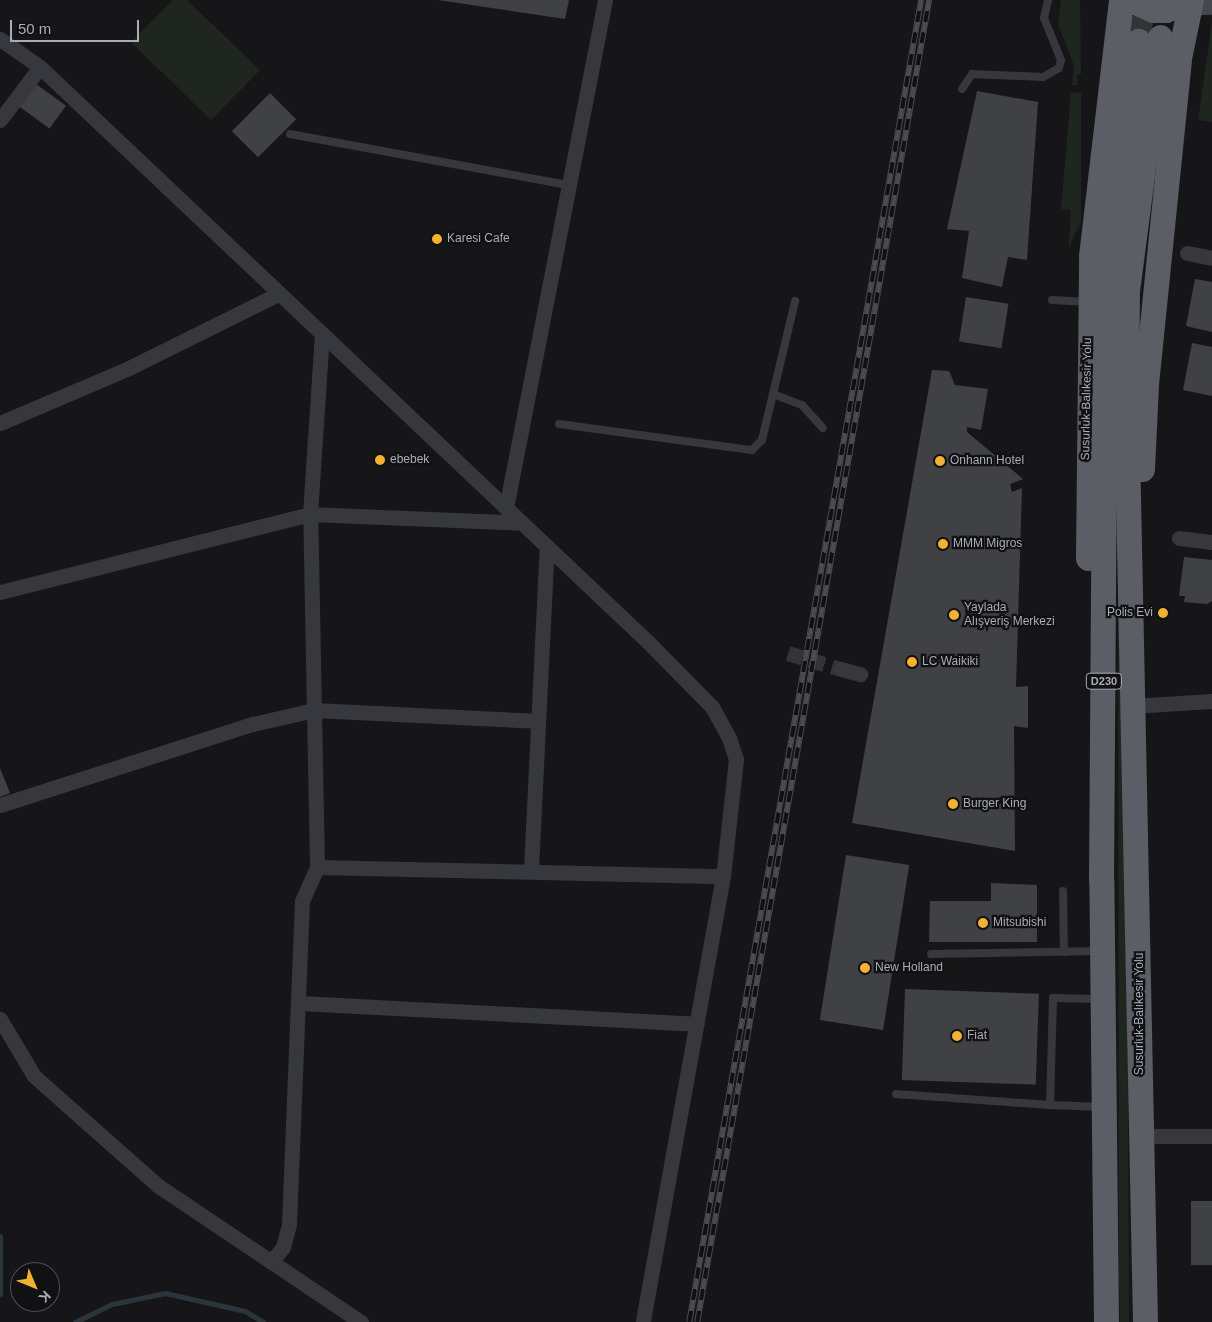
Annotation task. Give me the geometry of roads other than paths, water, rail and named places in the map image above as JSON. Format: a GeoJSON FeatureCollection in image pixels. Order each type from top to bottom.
{"type":"FeatureCollection","features":[{"type":"Feature","properties":{"kind":"highway","name":"Susurluk-Balıkesir Yolu"},"geometry":{"type":"LineString","coordinates":[[1102,799],[1094,737],[1086,502],[1090,302],[1121,0]]}},
{"type":"Feature","properties":{"kind":"highway"},"geometry":{"type":"LineString","coordinates":[[1130,0],[1153,10],[1191,3]]}},
{"type":"Feature","properties":{"kind":"highway","name":"Susurluk-Balıkesir Yolu"},"geometry":{"type":"LineString","coordinates":[[1131,706],[1146,384],[1178,58],[1191,3]]}},
{"type":"Feature","properties":{"kind":"highway","name":"Susurluk-Balıkesir Yolu"},"geometry":{"type":"LineString","coordinates":[[1106,1322],[1102,999],[1102,799],[1107,299],[1149,39],[1127,291],[1131,706],[1145,1322]]}},
{"type":"Feature","properties":{"kind":"street"},"geometry":{"type":"LineString","coordinates":[[506,508],[605,0]]}},
{"type":"Feature","properties":{"kind":"street"},"geometry":{"type":"LineString","coordinates":[[0,39],[40,67],[278,294],[322,333],[547,546],[712,706],[729,738],[736,760],[724,876],[643,1322]]}},
{"type":"Feature","properties":{"kind":"street"},"geometry":{"type":"LineString","coordinates":[[0,120],[40,67]]}},
{"type":"Feature","properties":{"kind":"street"},"geometry":{"type":"LineString","coordinates":[[1187,253],[1212,258]]}},
{"type":"Feature","properties":{"kind":"street"},"geometry":{"type":"LineString","coordinates":[[0,423],[129,368],[278,294]]}},
{"type":"Feature","properties":{"kind":"street"},"geometry":{"type":"LineString","coordinates":[[271,1262],[283,1247],[290,1224],[300,1003],[302,901],[317,867],[310,514],[322,333]]}},
{"type":"Feature","properties":{"kind":"street"},"geometry":{"type":"LineString","coordinates":[[0,592],[310,514],[522,523]]}},
{"type":"Feature","properties":{"kind":"street"},"geometry":{"type":"LineString","coordinates":[[1179,538],[1212,542]]}},
{"type":"Feature","properties":{"kind":"street"},"geometry":{"type":"LineString","coordinates":[[531,870],[536,721],[547,546]]}},
{"type":"Feature","properties":{"kind":"street"},"geometry":{"type":"LineString","coordinates":[[841,669],[860,674]]}},
{"type":"Feature","properties":{"kind":"street"},"geometry":{"type":"LineString","coordinates":[[1131,706],[1212,701]]}},
{"type":"Feature","properties":{"kind":"street"},"geometry":{"type":"LineString","coordinates":[[0,805],[253,724],[314,710],[536,721]]}},
{"type":"Feature","properties":{"kind":"street"},"geometry":{"type":"LineString","coordinates":[[317,867],[531,870],[724,876]]}},
{"type":"Feature","properties":{"kind":"street"},"geometry":{"type":"LineString","coordinates":[[300,1003],[696,1024]]}},
{"type":"Feature","properties":{"kind":"street"},"geometry":{"type":"LineString","coordinates":[[0,1019],[34,1076],[157,1186],[362,1322]]}},
{"type":"Feature","properties":{"kind":"street"},"geometry":{"type":"LineString","coordinates":[[1141,1136],[1212,1136]]}},
{"type":"Feature","properties":{"kind":"lane"},"geometry":{"type":"LineString","coordinates":[[962,89],[972,74],[1043,77],[1059,68],[1061,60],[1044,18],[1048,0]]}},
{"type":"Feature","properties":{"kind":"lane"},"geometry":{"type":"LineString","coordinates":[[290,134],[569,185]]}},
{"type":"Feature","properties":{"kind":"lane"},"geometry":{"type":"LineString","coordinates":[[1052,300],[1090,302]]}},
{"type":"Feature","properties":{"kind":"lane"},"geometry":{"type":"LineString","coordinates":[[559,424],[748,452],[762,440],[795,301]]}},
{"type":"Feature","properties":{"kind":"lane"},"geometry":{"type":"LineString","coordinates":[[773,394],[802,405],[823,428]]}},
{"type":"Feature","properties":{"kind":"lane"},"geometry":{"type":"LineString","coordinates":[[1063,891],[1064,952]]}},
{"type":"Feature","properties":{"kind":"lane"},"geometry":{"type":"LineString","coordinates":[[932,954],[1102,951]]}},
{"type":"Feature","properties":{"kind":"lane"},"geometry":{"type":"LineString","coordinates":[[1050,1105],[1053,998],[1102,999]]}},
{"type":"Feature","properties":{"kind":"lane"},"geometry":{"type":"LineString","coordinates":[[896,1094],[1104,1107]]}},
{"type":"Feature","properties":{"kind":"waterway"},"geometry":{"type":"LineString","coordinates":[[0,1236],[0,1294]]}},
{"type":"Feature","properties":{"kind":"waterway"},"geometry":{"type":"LineString","coordinates":[[75,1322],[112,1304],[165,1293],[245,1311],[263,1322]]}},
{"type":"Feature","properties":{"kind":"tunnel"},"geometry":{"type":"LineString","coordinates":[[1138,41],[1143,0]]}},
{"type":"Feature","properties":{"kind":"tunnel"},"geometry":{"type":"LineString","coordinates":[[788,653],[841,669]]}},
{"type":"Feature","properties":{"kind":"railway"},"geometry":{"type":"LineString","coordinates":[[689,1322],[921,0]]}},
{"type":"Feature","properties":{"kind":"railway"},"geometry":{"type":"LineString","coordinates":[[697,1322],[929,0]]}},
{"type":"Feature","properties":{"kind":"place","name":"Karesi Cafe"},"geometry":{"type":"Point","coordinates":[437,239]}},
{"type":"Feature","properties":{"kind":"place","name":"ebebek"},"geometry":{"type":"Point","coordinates":[380,460]}},
{"type":"Feature","properties":{"kind":"place","name":"Onhann Hotel"},"geometry":{"type":"Point","coordinates":[940,461]}},
{"type":"Feature","properties":{"kind":"place","name":"MMM Migros"},"geometry":{"type":"Point","coordinates":[943,544]}},
{"type":"Feature","properties":{"kind":"place","name":"Polis Evi"},"geometry":{"type":"Point","coordinates":[1163,613]}},
{"type":"Feature","properties":{"kind":"place","name":"Yaylada Alışveriş Merkezi"},"geometry":{"type":"Point","coordinates":[954,615]}},
{"type":"Feature","properties":{"kind":"place","name":"LC Waikiki"},"geometry":{"type":"Point","coordinates":[912,662]}},
{"type":"Feature","properties":{"kind":"place","name":"Burger King"},"geometry":{"type":"Point","coordinates":[953,804]}},
{"type":"Feature","properties":{"kind":"place","name":"Mitsubishi"},"geometry":{"type":"Point","coordinates":[983,923]}},
{"type":"Feature","properties":{"kind":"place","name":"New Holland"},"geometry":{"type":"Point","coordinates":[865,968]}},
{"type":"Feature","properties":{"kind":"place","name":"Fiat"},"geometry":{"type":"Point","coordinates":[957,1036]}}]}
